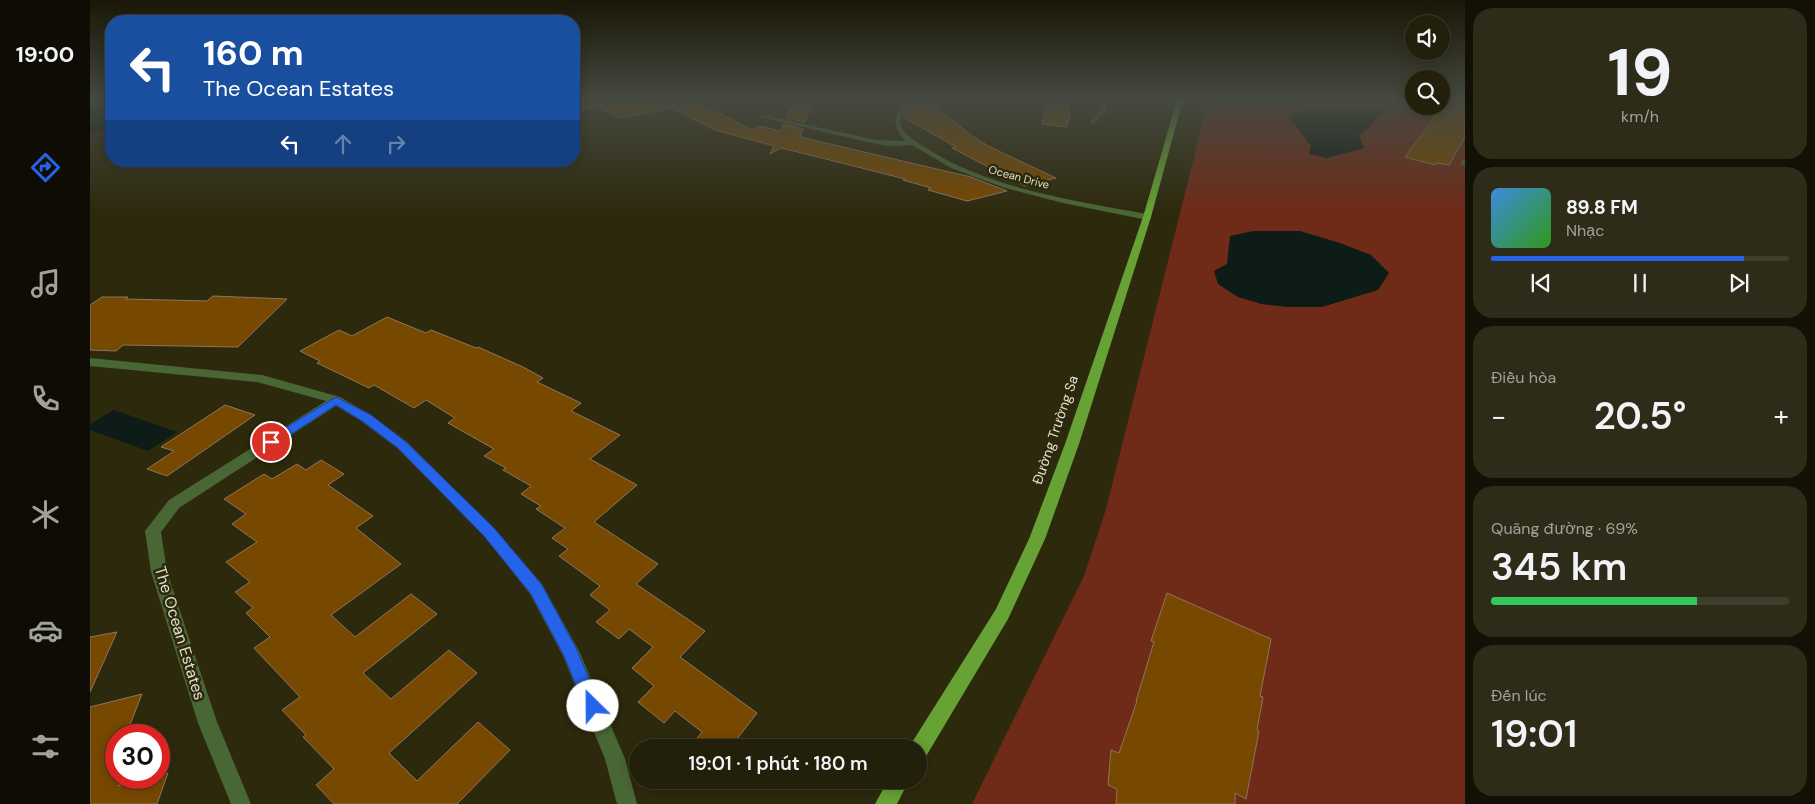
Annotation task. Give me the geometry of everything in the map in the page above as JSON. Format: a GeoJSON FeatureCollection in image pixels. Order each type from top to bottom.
{"type":"FeatureCollection","features":[{"type":"Feature","properties":{"kind":"main road","name":"Đường Trường Sa"},"geometry":{"type":"LineString","coordinates":[[925,739],[1002,614],[1037,539],[1072,444],[1147,217],[1170,138]]}},
{"type":"Feature","properties":{"kind":"main road"},"geometry":{"type":"LineString","coordinates":[[885,804],[894,789]]}},
{"type":"Feature","properties":{"kind":"street"},"geometry":{"type":"LineString","coordinates":[[856,138],[892,144],[913,143]]}},
{"type":"Feature","properties":{"kind":"street","name":"Ocean Drive"},"geometry":{"type":"LineString","coordinates":[[908,138],[913,143],[953,166],[995,183],[1040,195],[1147,217]]}},
{"type":"Feature","properties":{"kind":"street"},"geometry":{"type":"LineString","coordinates":[[90,362],[258,378],[336,400],[366,418],[402,445],[489,532],[536,589],[578,671],[615,759],[627,804]]}},
{"type":"Feature","properties":{"kind":"street","name":"The Ocean Estates"},"geometry":{"type":"LineString","coordinates":[[241,804],[208,723],[159,572],[153,530],[174,504],[336,400]]}},
{"type":"Feature","properties":{"kind":"shaded area"},"geometry":{"type":"Polygon","coordinates":[[[1199,138],[1465,138],[1465,804],[972,804],[1084,576],[1106,509],[1199,138]]]}},
{"type":"Feature","properties":{"kind":"shaded area"},"geometry":{"type":"Polygon","coordinates":[[[1304,138],[1360,138],[1364,148],[1327,158],[1309,154],[1311,145],[1304,138]]]}},
{"type":"Feature","properties":{"kind":"shaded area"},"geometry":{"type":"Polygon","coordinates":[[[1253,231],[1300,231],[1340,243],[1371,255],[1389,273],[1378,290],[1322,307],[1287,307],[1261,304],[1238,297],[1218,284],[1214,271],[1227,264],[1230,236],[1253,231]]]}},
{"type":"Feature","properties":{"kind":"shaded area"},"geometry":{"type":"Polygon","coordinates":[[[114,410],[177,432],[148,451],[90,430],[90,424],[114,410]]]}},
{"type":"Feature","properties":{"kind":"building"},"geometry":{"type":"Polygon","coordinates":[[[743,138],[802,138],[971,177],[1007,191],[967,201],[928,190],[931,188],[903,180],[905,179],[781,148],[770,154],[774,146],[743,138]]]}},
{"type":"Feature","properties":{"kind":"building"},"geometry":{"type":"Polygon","coordinates":[[[939,138],[974,138],[990,147],[1056,178],[1025,186],[952,148],[956,147],[939,138]]]}},
{"type":"Feature","properties":{"kind":"building"},"geometry":{"type":"Polygon","coordinates":[[[1420,138],[1465,138],[1449,165],[1436,163],[1435,165],[1405,157],[1420,138]]]}},
{"type":"Feature","properties":{"kind":"building"},"geometry":{"type":"Polygon","coordinates":[[[213,296],[287,299],[238,347],[123,345],[116,351],[90,350],[90,305],[102,297],[207,301],[213,296]]]}},
{"type":"Feature","properties":{"kind":"building"},"geometry":{"type":"Polygon","coordinates":[[[387,317],[426,333],[431,330],[476,348],[478,347],[543,378],[537,382],[581,403],[571,411],[620,435],[590,459],[637,485],[594,522],[658,564],[636,584],[705,631],[680,657],[757,713],[737,739],[696,739],[702,732],[675,711],[664,723],[638,702],[654,686],[632,668],[653,647],[629,629],[619,639],[596,622],[610,610],[590,595],[600,586],[559,556],[568,549],[552,538],[565,528],[536,509],[541,506],[521,494],[531,486],[503,470],[506,468],[484,456],[494,449],[448,423],[455,418],[426,400],[414,408],[374,385],[369,388],[317,363],[320,361],[300,351],[339,330],[352,336],[387,317]]]}},
{"type":"Feature","properties":{"kind":"building"},"geometry":{"type":"Polygon","coordinates":[[[225,405],[255,415],[167,476],[147,469],[174,451],[161,447],[225,405]]]}},
{"type":"Feature","properties":{"kind":"building"},"geometry":{"type":"Polygon","coordinates":[[[321,460],[344,474],[328,485],[373,516],[356,528],[401,564],[331,615],[355,637],[411,594],[437,614],[363,673],[391,699],[449,650],[477,673],[389,753],[417,781],[478,722],[510,750],[457,804],[334,804],[316,785],[334,769],[303,737],[306,735],[282,710],[300,697],[254,648],[270,637],[246,613],[253,608],[235,592],[250,582],[226,562],[257,542],[232,524],[246,514],[224,499],[264,474],[272,479],[297,464],[306,470],[321,460]]]}},
{"type":"Feature","properties":{"kind":"building"},"geometry":{"type":"Polygon","coordinates":[[[1167,593],[1271,639],[1260,696],[1263,697],[1257,730],[1259,731],[1246,799],[1235,793],[1235,804],[1116,804],[1117,789],[1108,785],[1111,750],[1119,753],[1137,701],[1154,642],[1151,641],[1167,593]]]}},
{"type":"Feature","properties":{"kind":"building"},"geometry":{"type":"Polygon","coordinates":[[[117,632],[90,692],[90,637],[117,632]]]}},
{"type":"Feature","properties":{"kind":"building"},"geometry":{"type":"Polygon","coordinates":[[[142,694],[130,724],[105,724],[105,789],[162,789],[157,804],[90,804],[90,707],[142,694]]]}},
{"type":"Feature","properties":{"kind":"route"},"geometry":{"type":"LineString","coordinates":[[271,442],[336,400],[366,418],[402,445],[489,532],[536,589],[570,653],[593,706]]}}]}
